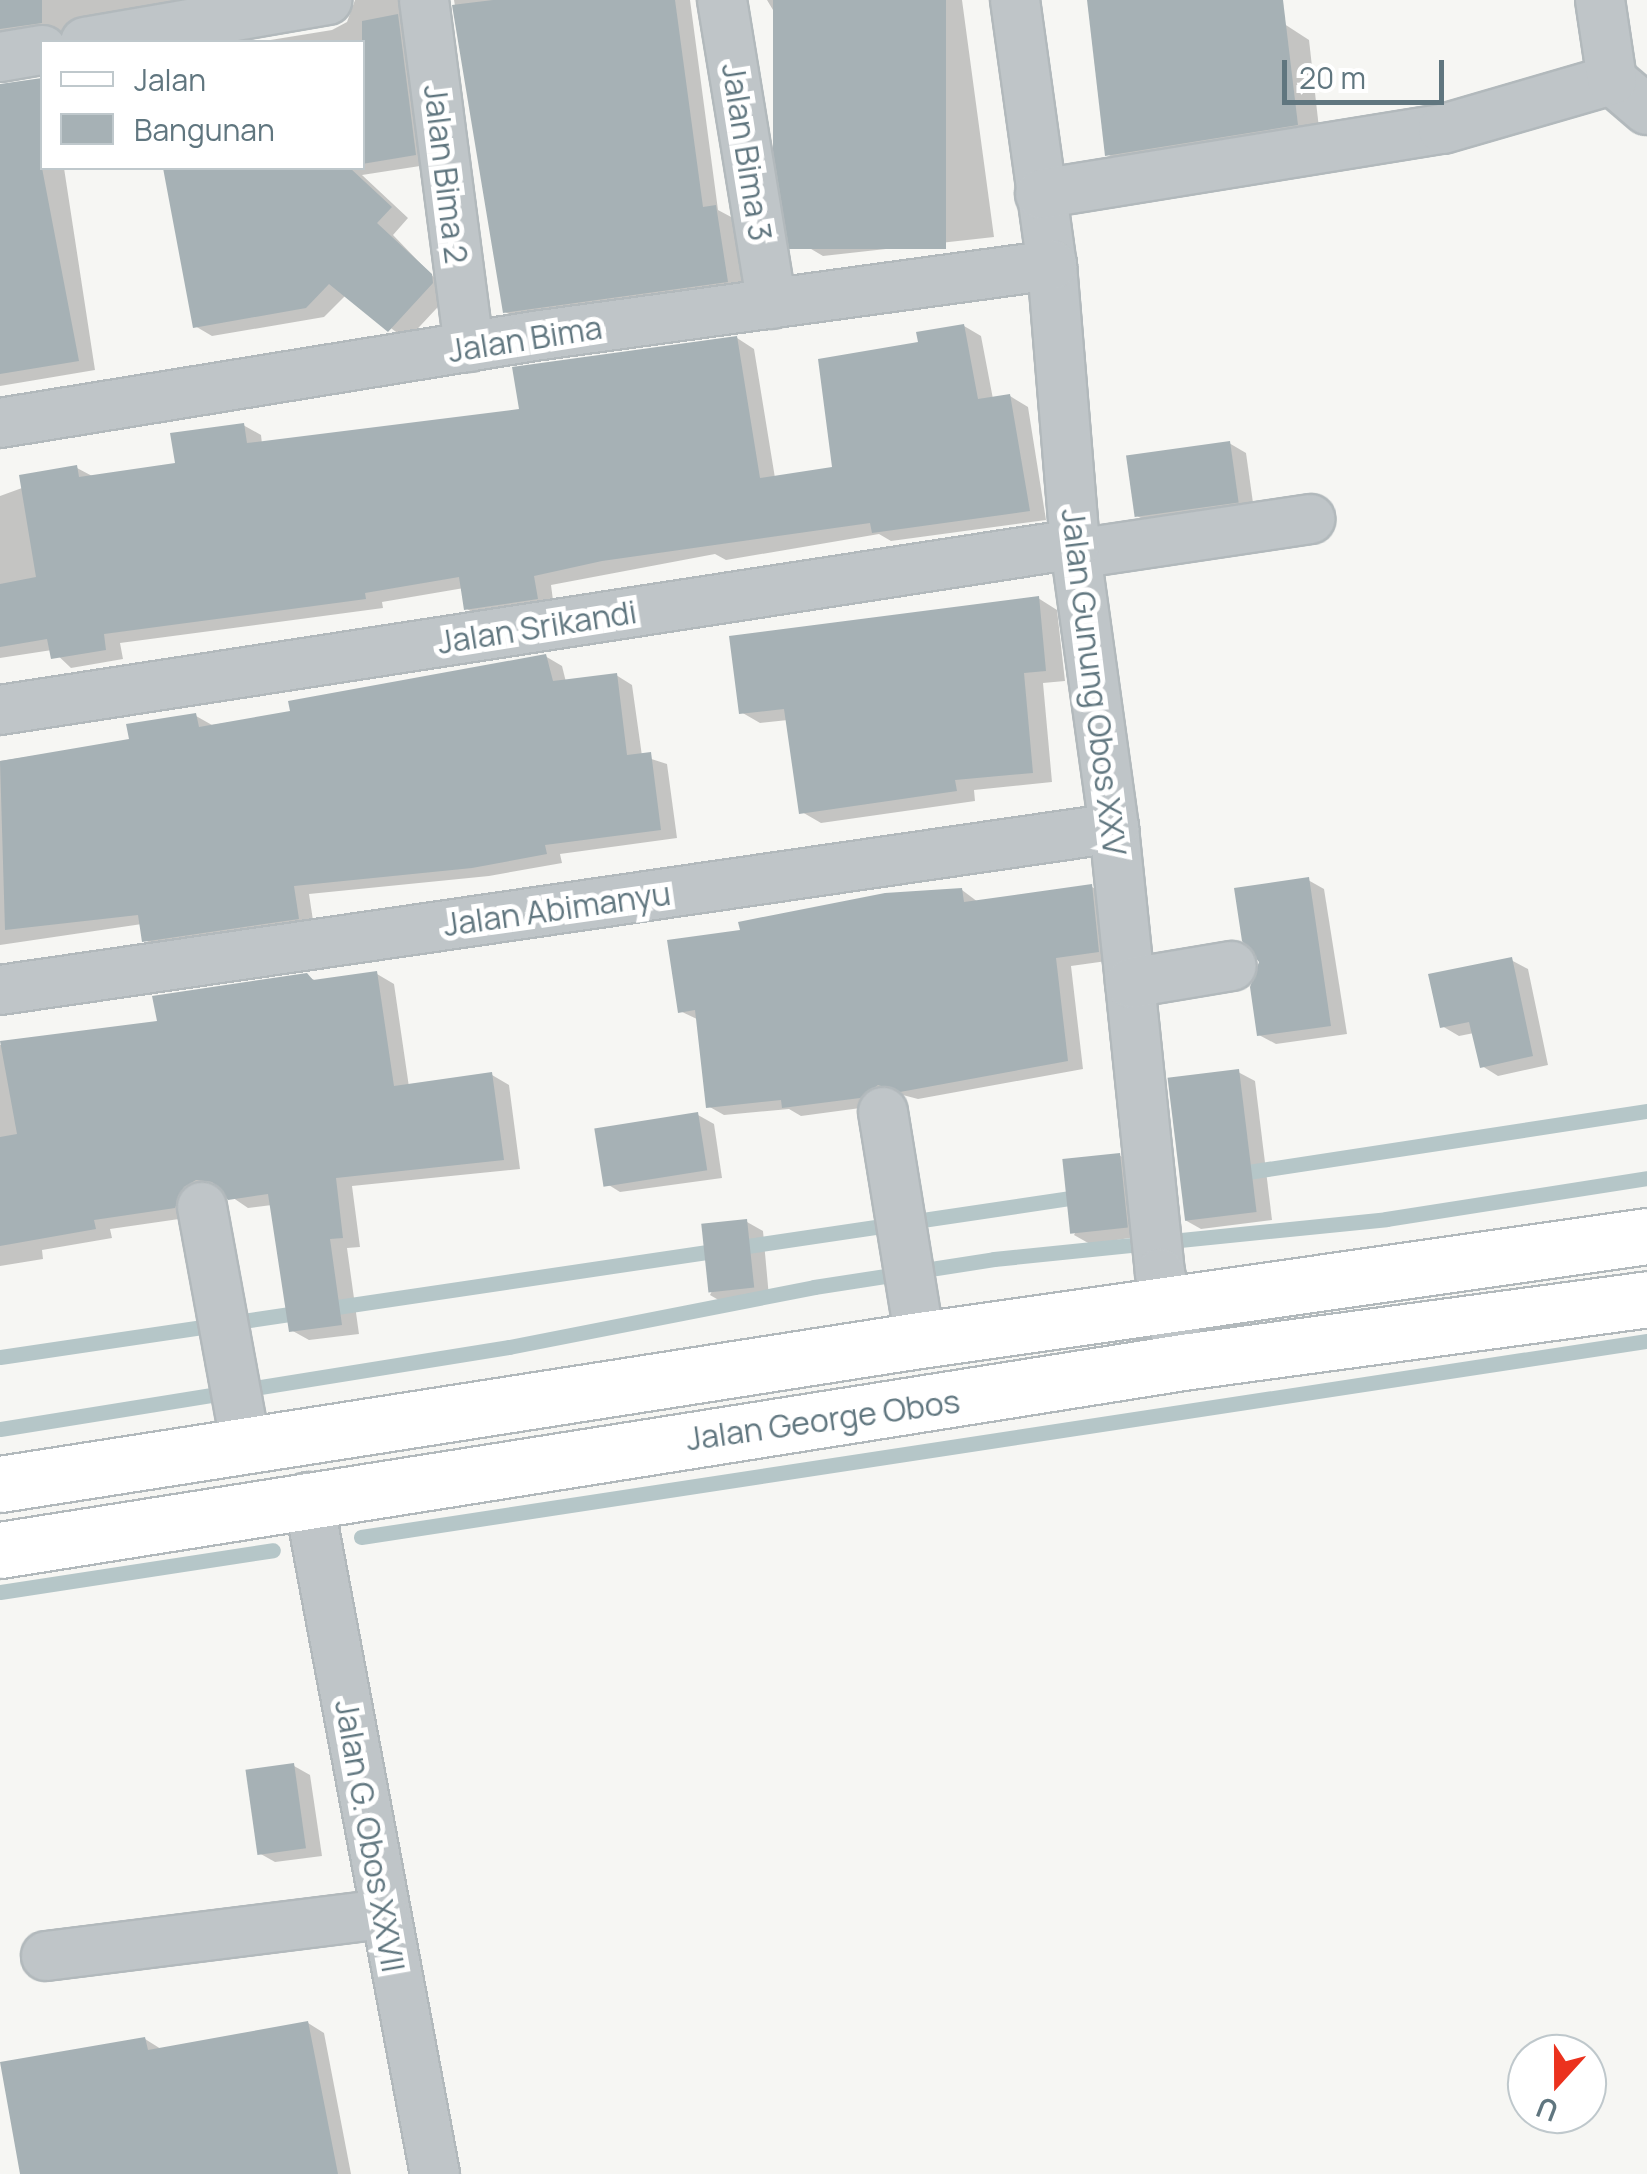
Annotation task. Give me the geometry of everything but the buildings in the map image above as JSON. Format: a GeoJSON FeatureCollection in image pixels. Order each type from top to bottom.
{"type":"FeatureCollection","features":[{"type":"Feature","properties":{"kind":"main road","name":"Jalan George Obos"},"geometry":{"type":"LineString","coordinates":[[0,1484],[241,1410],[914,1299],[1164,1289],[1647,1236]]}},
{"type":"Feature","properties":{"kind":"main road","name":"Jalan George Obos"},"geometry":{"type":"LineString","coordinates":[[0,1550],[308,1497],[1183,1362],[1647,1299]]}},
{"type":"Feature","properties":{"kind":"street"},"geometry":{"type":"LineString","coordinates":[[97,40],[327,0]]}},
{"type":"Feature","properties":{"kind":"street","name":"Jalan Bima 2"},"geometry":{"type":"LineString","coordinates":[[424,0],[469,348]]}},
{"type":"Feature","properties":{"kind":"street","name":"Jalan Bima 3"},"geometry":{"type":"LineString","coordinates":[[722,0],[772,304]]}},
{"type":"Feature","properties":{"kind":"street","name":"Jalan Gunung Obos XXV"},"geometry":{"type":"LineString","coordinates":[[1015,0],[1052,266],[1076,549],[1114,828],[1155,1227],[1164,1289],[1183,1362]]}},
{"type":"Feature","properties":{"kind":"street"},"geometry":{"type":"LineString","coordinates":[[1040,194],[1629,95],[1600,0]]}},
{"type":"Feature","properties":{"kind":"street"},"geometry":{"type":"LineString","coordinates":[[0,58],[40,50]]}},
{"type":"Feature","properties":{"kind":"street","name":"Jalan Bima"},"geometry":{"type":"LineString","coordinates":[[0,423],[469,348],[1052,266]]}},
{"type":"Feature","properties":{"kind":"street","name":"Jalan Srikandi"},"geometry":{"type":"LineString","coordinates":[[0,710],[1076,549],[1310,520]]}},
{"type":"Feature","properties":{"kind":"street","name":"Jalan Abimanyu"},"geometry":{"type":"LineString","coordinates":[[0,990],[1114,828]]}},
{"type":"Feature","properties":{"kind":"street"},"geometry":{"type":"LineString","coordinates":[[1130,982],[1232,966]]}},
{"type":"Feature","properties":{"kind":"street"},"geometry":{"type":"LineString","coordinates":[[883,1112],[914,1299]]}},
{"type":"Feature","properties":{"kind":"street"},"geometry":{"type":"LineString","coordinates":[[202,1207],[241,1410]]}},
{"type":"Feature","properties":{"kind":"street","name":"Jalan G. Obos XXVII"},"geometry":{"type":"LineString","coordinates":[[308,1497],[383,1914],[435,2174]]}},
{"type":"Feature","properties":{"kind":"street"},"geometry":{"type":"LineString","coordinates":[[46,1956],[383,1914]]}},
{"type":"Feature","properties":{"kind":"waterway"},"geometry":{"type":"LineString","coordinates":[[1235,1174],[1647,1111]]}},
{"type":"Feature","properties":{"kind":"waterway"},"geometry":{"type":"LineString","coordinates":[[0,1429],[509,1347],[814,1287],[994,1259],[1386,1219],[1647,1178]]}},
{"type":"Feature","properties":{"kind":"waterway"},"geometry":{"type":"LineString","coordinates":[[0,1357],[1084,1196]]}},
{"type":"Feature","properties":{"kind":"waterway"},"geometry":{"type":"LineString","coordinates":[[361,1537],[1647,1341]]}},
{"type":"Feature","properties":{"kind":"waterway"},"geometry":{"type":"LineString","coordinates":[[0,1592],[273,1550]]}}]}
